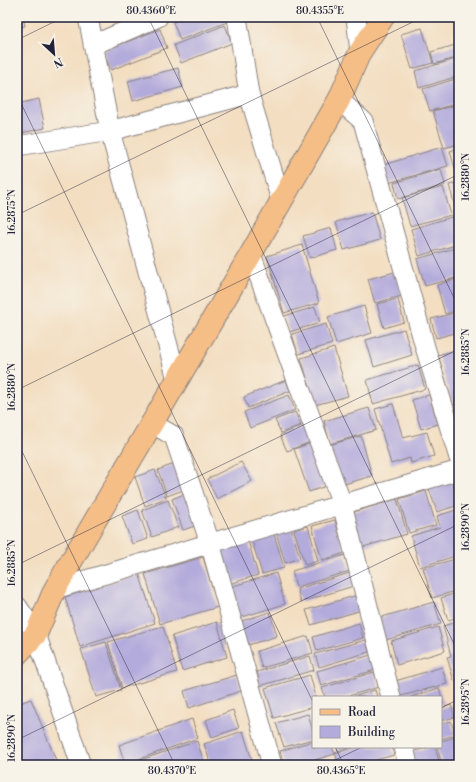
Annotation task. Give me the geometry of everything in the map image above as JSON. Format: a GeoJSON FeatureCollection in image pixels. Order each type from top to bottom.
{"type":"FeatureCollection","features":[{"type":"Feature","properties":{"kind":"main road"},"geometry":{"type":"LineString","coordinates":[[17,654],[36,634],[56,589],[151,423],[251,254],[339,100],[360,52],[383,17]]}},
{"type":"Feature","properties":{"kind":"street"},"geometry":{"type":"LineString","coordinates":[[88,17],[110,131],[177,379]]}},
{"type":"Feature","properties":{"kind":"street"},"geometry":{"type":"LineString","coordinates":[[93,45],[158,17]]}},
{"type":"Feature","properties":{"kind":"street"},"geometry":{"type":"LineString","coordinates":[[237,17],[249,94],[281,200]]}},
{"type":"Feature","properties":{"kind":"street"},"geometry":{"type":"LineString","coordinates":[[356,17],[360,52]]}},
{"type":"Feature","properties":{"kind":"street"},"geometry":{"type":"LineString","coordinates":[[17,146],[110,131],[249,94]]}},
{"type":"Feature","properties":{"kind":"street"},"geometry":{"type":"LineString","coordinates":[[339,100],[363,122],[425,347],[459,458]]}},
{"type":"Feature","properties":{"kind":"street"},"geometry":{"type":"LineString","coordinates":[[251,254],[342,504],[391,696]]}},
{"type":"Feature","properties":{"kind":"street"},"geometry":{"type":"LineString","coordinates":[[151,423],[174,436],[210,543],[272,765]]}},
{"type":"Feature","properties":{"kind":"street"},"geometry":{"type":"LineString","coordinates":[[56,589],[459,470]]}},
{"type":"Feature","properties":{"kind":"street"},"geometry":{"type":"LineString","coordinates":[[17,606],[36,634],[81,765]]}},
{"type":"Feature","properties":{"kind":"street"},"geometry":{"type":"LineString","coordinates":[[404,748],[408,765]]}},
{"type":"Feature","properties":{"kind":"building"},"geometry":{"type":"Polygon","coordinates":[[[17,17],[23,17],[25,26],[17,27],[17,17]]]}},
{"type":"Feature","properties":{"kind":"building"},"geometry":{"type":"Polygon","coordinates":[[[187,17],[228,17],[230,21],[180,40],[173,22],[187,17]]]}},
{"type":"Feature","properties":{"kind":"building"},"geometry":{"type":"Polygon","coordinates":[[[225,25],[232,43],[181,63],[174,45],[225,25]]]}},
{"type":"Feature","properties":{"kind":"building"},"geometry":{"type":"Polygon","coordinates":[[[422,28],[433,63],[412,69],[401,34],[422,28]]]}},
{"type":"Feature","properties":{"kind":"building"},"geometry":{"type":"Polygon","coordinates":[[[160,29],[167,48],[111,70],[103,51],[160,29]]]}},
{"type":"Feature","properties":{"kind":"building"},"geometry":{"type":"Polygon","coordinates":[[[459,44],[459,57],[434,64],[431,52],[459,44]]]}},
{"type":"Feature","properties":{"kind":"building"},"geometry":{"type":"Polygon","coordinates":[[[459,58],[459,76],[419,88],[415,71],[459,58]]]}},
{"type":"Feature","properties":{"kind":"building"},"geometry":{"type":"Polygon","coordinates":[[[178,68],[183,87],[133,101],[128,81],[178,68]]]}},
{"type":"Feature","properties":{"kind":"building"},"geometry":{"type":"Polygon","coordinates":[[[459,78],[459,103],[430,111],[423,89],[459,78]]]}},
{"type":"Feature","properties":{"kind":"building"},"geometry":{"type":"Polygon","coordinates":[[[39,99],[45,128],[17,134],[17,104],[39,99]]]}},
{"type":"Feature","properties":{"kind":"building"},"geometry":{"type":"Polygon","coordinates":[[[456,105],[459,114],[459,144],[444,148],[433,111],[456,105]]]}},
{"type":"Feature","properties":{"kind":"building"},"geometry":{"type":"Polygon","coordinates":[[[442,147],[448,166],[388,183],[383,165],[442,147]]]}},
{"type":"Feature","properties":{"kind":"building"},"geometry":{"type":"Polygon","coordinates":[[[459,148],[459,182],[450,151],[459,148]]]}},
{"type":"Feature","properties":{"kind":"building"},"geometry":{"type":"Polygon","coordinates":[[[441,169],[445,185],[398,199],[394,183],[441,169]]]}},
{"type":"Feature","properties":{"kind":"building"},"geometry":{"type":"Polygon","coordinates":[[[459,182],[459,214],[457,214],[449,185],[459,182]]]}},
{"type":"Feature","properties":{"kind":"building"},"geometry":{"type":"Polygon","coordinates":[[[443,187],[451,215],[410,226],[402,198],[443,187]]]}},
{"type":"Feature","properties":{"kind":"building"},"geometry":{"type":"Polygon","coordinates":[[[372,212],[380,240],[344,250],[336,222],[372,212]]]}},
{"type":"Feature","properties":{"kind":"building"},"geometry":{"type":"Polygon","coordinates":[[[455,216],[459,230],[459,244],[419,256],[411,229],[455,216]]]}},
{"type":"Feature","properties":{"kind":"building"},"geometry":{"type":"Polygon","coordinates":[[[331,228],[337,250],[310,258],[303,236],[331,228]]]}},
{"type":"Feature","properties":{"kind":"building"},"geometry":{"type":"Polygon","coordinates":[[[302,245],[319,303],[284,313],[267,256],[302,245]]]}},
{"type":"Feature","properties":{"kind":"building"},"geometry":{"type":"Polygon","coordinates":[[[459,247],[459,277],[425,286],[417,259],[459,247]]]}},
{"type":"Feature","properties":{"kind":"building"},"geometry":{"type":"Polygon","coordinates":[[[395,272],[402,296],[375,303],[368,279],[395,272]]]}},
{"type":"Feature","properties":{"kind":"building"},"geometry":{"type":"Polygon","coordinates":[[[459,278],[459,310],[445,314],[437,285],[459,278]]]}},
{"type":"Feature","properties":{"kind":"building"},"geometry":{"type":"Polygon","coordinates":[[[398,299],[404,322],[384,328],[377,304],[398,299]]]}},
{"type":"Feature","properties":{"kind":"building"},"geometry":{"type":"Polygon","coordinates":[[[364,306],[372,333],[336,344],[328,317],[364,306]]]}},
{"type":"Feature","properties":{"kind":"building"},"geometry":{"type":"Polygon","coordinates":[[[315,307],[320,323],[289,332],[284,316],[315,307]]]}},
{"type":"Feature","properties":{"kind":"building"},"geometry":{"type":"Polygon","coordinates":[[[459,312],[459,332],[436,338],[431,319],[459,312]]]}},
{"type":"Feature","properties":{"kind":"building"},"geometry":{"type":"Polygon","coordinates":[[[326,324],[332,344],[298,354],[292,334],[326,324]]]}},
{"type":"Feature","properties":{"kind":"building"},"geometry":{"type":"Polygon","coordinates":[[[404,329],[412,355],[374,367],[366,340],[404,329]]]}},
{"type":"Feature","properties":{"kind":"building"},"geometry":{"type":"Polygon","coordinates":[[[334,348],[348,396],[315,405],[301,358],[334,348]]]}},
{"type":"Feature","properties":{"kind":"building"},"geometry":{"type":"Polygon","coordinates":[[[459,349],[459,403],[453,405],[438,355],[459,349]]]}},
{"type":"Feature","properties":{"kind":"building"},"geometry":{"type":"Polygon","coordinates":[[[418,365],[425,389],[373,404],[367,380],[418,365]]]}},
{"type":"Feature","properties":{"kind":"building"},"geometry":{"type":"Polygon","coordinates":[[[286,380],[290,391],[248,408],[244,397],[286,380]]]}},
{"type":"Feature","properties":{"kind":"building"},"geometry":{"type":"Polygon","coordinates":[[[289,395],[295,410],[250,428],[244,412],[289,395]]]}},
{"type":"Feature","properties":{"kind":"building"},"geometry":{"type":"Polygon","coordinates":[[[429,395],[438,424],[421,429],[412,400],[429,395]]]}},
{"type":"Feature","properties":{"kind":"building"},"geometry":{"type":"Polygon","coordinates":[[[393,404],[403,438],[427,432],[434,456],[411,463],[410,458],[391,464],[375,409],[393,404]]]}},
{"type":"Feature","properties":{"kind":"building"},"geometry":{"type":"Polygon","coordinates":[[[369,408],[376,430],[330,444],[324,421],[369,408]]]}},
{"type":"Feature","properties":{"kind":"building"},"geometry":{"type":"Polygon","coordinates":[[[295,412],[301,425],[281,433],[275,420],[295,412]]]}},
{"type":"Feature","properties":{"kind":"building"},"geometry":{"type":"Polygon","coordinates":[[[307,424],[313,441],[287,451],[280,435],[307,424]]]}},
{"type":"Feature","properties":{"kind":"building"},"geometry":{"type":"Polygon","coordinates":[[[361,436],[372,476],[341,485],[329,445],[361,436]]]}},
{"type":"Feature","properties":{"kind":"building"},"geometry":{"type":"Polygon","coordinates":[[[311,443],[326,486],[309,492],[294,449],[311,443]]]}},
{"type":"Feature","properties":{"kind":"building"},"geometry":{"type":"Polygon","coordinates":[[[241,462],[252,481],[217,499],[207,479],[241,462]]]}},
{"type":"Feature","properties":{"kind":"building"},"geometry":{"type":"Polygon","coordinates":[[[177,463],[186,489],[167,496],[158,470],[177,463]]]}},
{"type":"Feature","properties":{"kind":"building"},"geometry":{"type":"Polygon","coordinates":[[[155,470],[166,498],[145,506],[135,477],[155,470]]]}},
{"type":"Feature","properties":{"kind":"building"},"geometry":{"type":"Polygon","coordinates":[[[452,480],[459,505],[437,512],[429,489],[452,480]]]}},
{"type":"Feature","properties":{"kind":"building"},"geometry":{"type":"Polygon","coordinates":[[[426,491],[436,525],[409,533],[399,499],[426,491]]]}},
{"type":"Feature","properties":{"kind":"building"},"geometry":{"type":"Polygon","coordinates":[[[189,492],[201,524],[183,530],[172,499],[189,492]]]}},
{"type":"Feature","properties":{"kind":"building"},"geometry":{"type":"Polygon","coordinates":[[[397,499],[407,534],[360,548],[350,513],[397,499]]]}},
{"type":"Feature","properties":{"kind":"building"},"geometry":{"type":"Polygon","coordinates":[[[168,500],[178,527],[152,537],[142,510],[168,500]]]}},
{"type":"Feature","properties":{"kind":"building"},"geometry":{"type":"Polygon","coordinates":[[[459,509],[459,555],[420,567],[411,536],[440,527],[437,516],[459,509]]]}},
{"type":"Feature","properties":{"kind":"building"},"geometry":{"type":"Polygon","coordinates":[[[138,510],[148,539],[132,544],[122,516],[138,510]]]}},
{"type":"Feature","properties":{"kind":"building"},"geometry":{"type":"Polygon","coordinates":[[[335,520],[345,553],[322,560],[312,526],[335,520]]]}},
{"type":"Feature","properties":{"kind":"building"},"geometry":{"type":"Polygon","coordinates":[[[308,526],[318,561],[305,565],[294,530],[308,526]]]}},
{"type":"Feature","properties":{"kind":"building"},"geometry":{"type":"Polygon","coordinates":[[[291,528],[300,558],[285,563],[276,532],[291,528]]]}},
{"type":"Feature","properties":{"kind":"building"},"geometry":{"type":"Polygon","coordinates":[[[274,534],[284,568],[262,574],[252,541],[274,534]]]}},
{"type":"Feature","properties":{"kind":"building"},"geometry":{"type":"Polygon","coordinates":[[[247,537],[258,575],[229,584],[218,546],[247,537]]]}},
{"type":"Feature","properties":{"kind":"building"},"geometry":{"type":"Polygon","coordinates":[[[345,555],[350,571],[296,587],[292,571],[345,555]]]}},
{"type":"Feature","properties":{"kind":"building"},"geometry":{"type":"Polygon","coordinates":[[[203,557],[218,607],[160,624],[145,574],[203,557]]]}},
{"type":"Feature","properties":{"kind":"building"},"geometry":{"type":"Polygon","coordinates":[[[459,558],[459,590],[432,598],[423,568],[459,558]]]}},
{"type":"Feature","properties":{"kind":"building"},"geometry":{"type":"Polygon","coordinates":[[[353,572],[357,585],[301,602],[297,589],[353,572]]]}},
{"type":"Feature","properties":{"kind":"building"},"geometry":{"type":"Polygon","coordinates":[[[139,573],[155,623],[80,647],[65,597],[139,573]]]}},
{"type":"Feature","properties":{"kind":"building"},"geometry":{"type":"Polygon","coordinates":[[[276,573],[285,604],[239,618],[230,587],[276,573]]]}},
{"type":"Feature","properties":{"kind":"building"},"geometry":{"type":"Polygon","coordinates":[[[459,592],[459,617],[448,620],[441,598],[459,592]]]}},
{"type":"Feature","properties":{"kind":"building"},"geometry":{"type":"Polygon","coordinates":[[[358,595],[362,610],[311,625],[306,610],[358,595]]]}},
{"type":"Feature","properties":{"kind":"building"},"geometry":{"type":"Polygon","coordinates":[[[434,602],[441,624],[382,641],[375,619],[434,602]]]}},
{"type":"Feature","properties":{"kind":"building"},"geometry":{"type":"Polygon","coordinates":[[[270,612],[277,636],[242,647],[235,623],[270,612]]]}},
{"type":"Feature","properties":{"kind":"building"},"geometry":{"type":"Polygon","coordinates":[[[459,621],[459,680],[454,681],[447,657],[451,656],[443,626],[459,621]]]}},
{"type":"Feature","properties":{"kind":"building"},"geometry":{"type":"Polygon","coordinates":[[[217,622],[227,657],[182,671],[172,636],[217,622]]]}},
{"type":"Feature","properties":{"kind":"building"},"geometry":{"type":"Polygon","coordinates":[[[359,623],[363,638],[317,651],[313,637],[359,623]]]}},
{"type":"Feature","properties":{"kind":"building"},"geometry":{"type":"Polygon","coordinates":[[[163,626],[177,672],[122,688],[108,642],[163,626]]]}},
{"type":"Feature","properties":{"kind":"building"},"geometry":{"type":"Polygon","coordinates":[[[438,627],[445,651],[397,665],[391,641],[438,627]]]}},
{"type":"Feature","properties":{"kind":"building"},"geometry":{"type":"Polygon","coordinates":[[[308,636],[313,653],[262,668],[257,651],[308,636]]]}},
{"type":"Feature","properties":{"kind":"building"},"geometry":{"type":"Polygon","coordinates":[[[366,640],[369,652],[319,667],[315,654],[366,640]]]}},
{"type":"Feature","properties":{"kind":"building"},"geometry":{"type":"Polygon","coordinates":[[[106,642],[121,690],[96,697],[81,649],[106,642]]]}},
{"type":"Feature","properties":{"kind":"building"},"geometry":{"type":"Polygon","coordinates":[[[371,655],[375,670],[321,686],[317,671],[371,655]]]}},
{"type":"Feature","properties":{"kind":"building"},"geometry":{"type":"Polygon","coordinates":[[[310,656],[314,670],[260,686],[257,672],[310,656]]]}},
{"type":"Feature","properties":{"kind":"building"},"geometry":{"type":"Polygon","coordinates":[[[442,667],[447,684],[397,696],[392,682],[442,667]]]}},
{"type":"Feature","properties":{"kind":"building"},"geometry":{"type":"Polygon","coordinates":[[[374,672],[379,687],[348,696],[325,696],[322,688],[374,672]]]}},
{"type":"Feature","properties":{"kind":"building"},"geometry":{"type":"Polygon","coordinates":[[[237,675],[241,691],[189,708],[184,691],[237,675]]]}},
{"type":"Feature","properties":{"kind":"building"},"geometry":{"type":"Polygon","coordinates":[[[310,675],[316,696],[312,696],[312,707],[274,718],[265,688],[310,675]]]}},
{"type":"Feature","properties":{"kind":"building"},"geometry":{"type":"Polygon","coordinates":[[[439,688],[442,696],[414,696],[439,688]]]}},
{"type":"Feature","properties":{"kind":"building"},"geometry":{"type":"Polygon","coordinates":[[[375,690],[377,696],[356,696],[375,690]]]}},
{"type":"Feature","properties":{"kind":"building"},"geometry":{"type":"Polygon","coordinates":[[[31,699],[58,765],[17,765],[17,704],[31,699]]]}},
{"type":"Feature","properties":{"kind":"building"},"geometry":{"type":"Polygon","coordinates":[[[451,705],[455,717],[442,721],[442,708],[451,705]]]}},
{"type":"Feature","properties":{"kind":"building"},"geometry":{"type":"Polygon","coordinates":[[[459,707],[459,720],[458,721],[455,708],[459,707]]]}},
{"type":"Feature","properties":{"kind":"building"},"geometry":{"type":"Polygon","coordinates":[[[233,710],[239,728],[212,737],[206,720],[233,710]]]}},
{"type":"Feature","properties":{"kind":"building"},"geometry":{"type":"Polygon","coordinates":[[[308,714],[312,728],[312,739],[284,747],[276,723],[308,714]]]}},
{"type":"Feature","properties":{"kind":"building"},"geometry":{"type":"Polygon","coordinates":[[[192,719],[198,738],[125,764],[119,745],[192,719]]]}},
{"type":"Feature","properties":{"kind":"building"},"geometry":{"type":"Polygon","coordinates":[[[451,721],[455,735],[442,739],[442,724],[451,721]]]}},
{"type":"Feature","properties":{"kind":"building"},"geometry":{"type":"Polygon","coordinates":[[[243,731],[252,760],[241,764],[240,761],[228,765],[211,765],[204,744],[243,731]]]}},
{"type":"Feature","properties":{"kind":"building"},"geometry":{"type":"Polygon","coordinates":[[[459,736],[459,765],[442,765],[437,748],[442,748],[442,741],[459,736]]]}},
{"type":"Feature","properties":{"kind":"building"},"geometry":{"type":"Polygon","coordinates":[[[197,741],[205,765],[142,765],[141,760],[197,741]]]}},
{"type":"Feature","properties":{"kind":"building"},"geometry":{"type":"Polygon","coordinates":[[[312,741],[312,748],[332,748],[335,754],[298,765],[284,765],[280,751],[312,741]]]}},
{"type":"Feature","properties":{"kind":"building"},"geometry":{"type":"Polygon","coordinates":[[[337,748],[348,748],[338,751],[337,748]]]}},
{"type":"Feature","properties":{"kind":"building"},"geometry":{"type":"Polygon","coordinates":[[[352,748],[392,748],[394,755],[358,765],[339,765],[335,753],[352,748]]]}},
{"type":"Feature","properties":{"kind":"building"},"geometry":{"type":"Polygon","coordinates":[[[426,748],[435,748],[440,765],[415,765],[411,752],[426,748]]]}}]}
